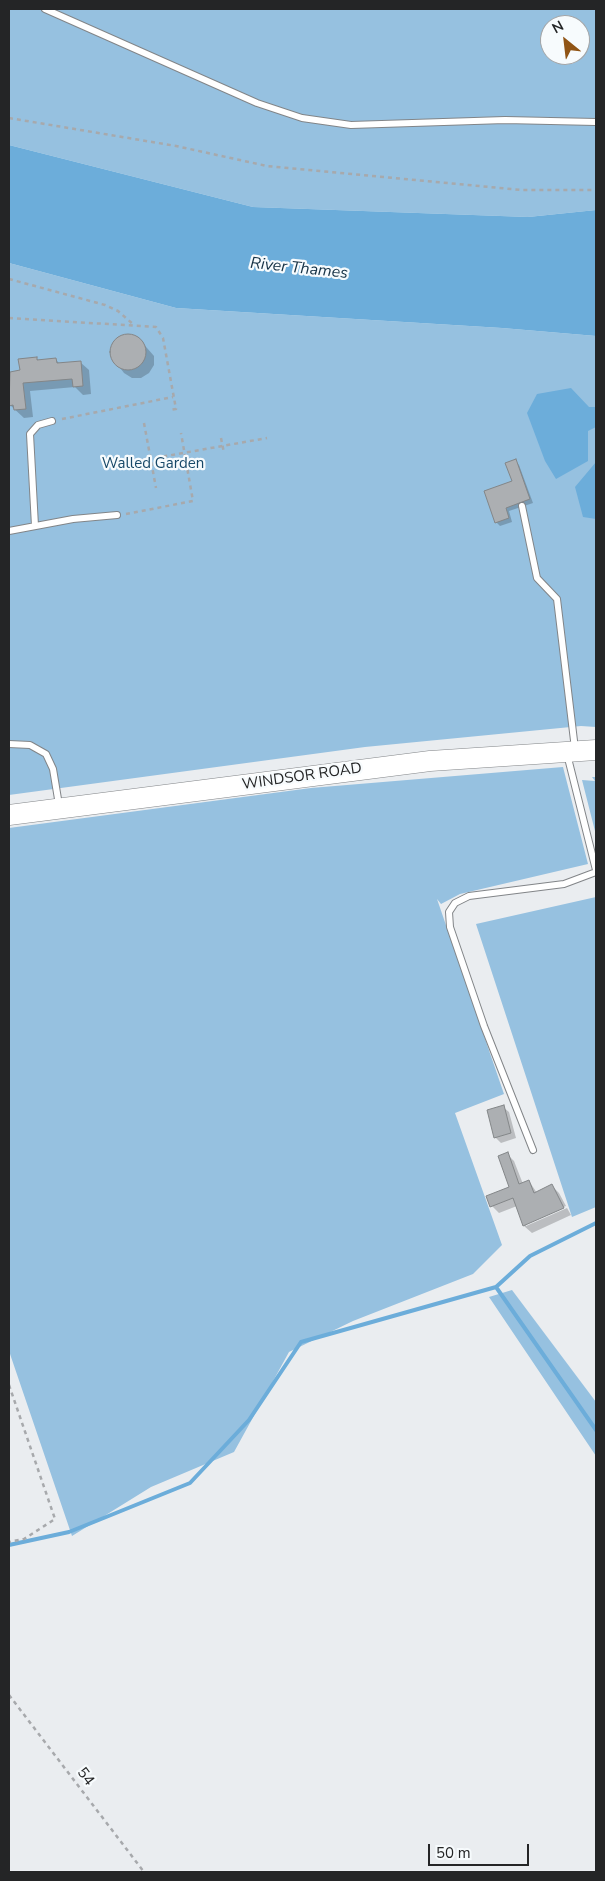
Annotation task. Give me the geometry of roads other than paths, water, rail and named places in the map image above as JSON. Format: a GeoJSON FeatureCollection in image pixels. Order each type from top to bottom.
{"type":"FeatureCollection","features":[{"type":"Feature","properties":{"kind":"main road","name":"WINDSOR ROAD"},"geometry":{"type":"LineString","coordinates":[[9,815],[465,757],[596,750]]}},
{"type":"Feature","properties":{"kind":"lane"},"geometry":{"type":"LineString","coordinates":[[45,9],[256,103],[302,118],[351,126],[505,120],[596,122]]}},
{"type":"Feature","properties":{"kind":"lane"},"geometry":{"type":"LineString","coordinates":[[35,526],[30,434],[38,425],[52,421]]}},
{"type":"Feature","properties":{"kind":"lane"},"geometry":{"type":"LineString","coordinates":[[522,506],[537,578],[558,599],[571,751],[596,871],[564,884],[469,896],[455,903],[450,912],[450,928],[484,1026],[533,1150]]}},
{"type":"Feature","properties":{"kind":"lane"},"geometry":{"type":"LineString","coordinates":[[9,531],[73,519],[118,515]]}},
{"type":"Feature","properties":{"kind":"lane"},"geometry":{"type":"LineString","coordinates":[[9,744],[30,745],[46,754],[55,774],[59,809]]}},
{"type":"Feature","properties":{"kind":"water","name":"River Thames"},"geometry":{"type":"Polygon","coordinates":[[[9,145],[253,207],[528,217],[596,210],[596,336],[502,328],[176,308],[9,263],[9,145]]]}},
{"type":"Feature","properties":{"kind":"water"},"geometry":{"type":"Polygon","coordinates":[[[571,388],[589,407],[596,407],[596,427],[588,431],[588,461],[556,479],[545,461],[527,413],[537,394],[571,388]]]}},
{"type":"Feature","properties":{"kind":"water"},"geometry":{"type":"Polygon","coordinates":[[[596,462],[596,519],[583,517],[575,487],[596,462]]]}},
{"type":"Feature","properties":{"kind":"waterway"},"geometry":{"type":"LineString","coordinates":[[596,1223],[530,1256],[496,1287],[596,1430]]}},
{"type":"Feature","properties":{"kind":"waterway"},"geometry":{"type":"LineString","coordinates":[[9,1545],[69,1532],[190,1483],[249,1420],[301,1342],[496,1287]]}},
{"type":"Feature","properties":{"kind":"park label","name":"Walled Garden"},"geometry":{"type":"Point","coordinates":[153,464]}}]}
